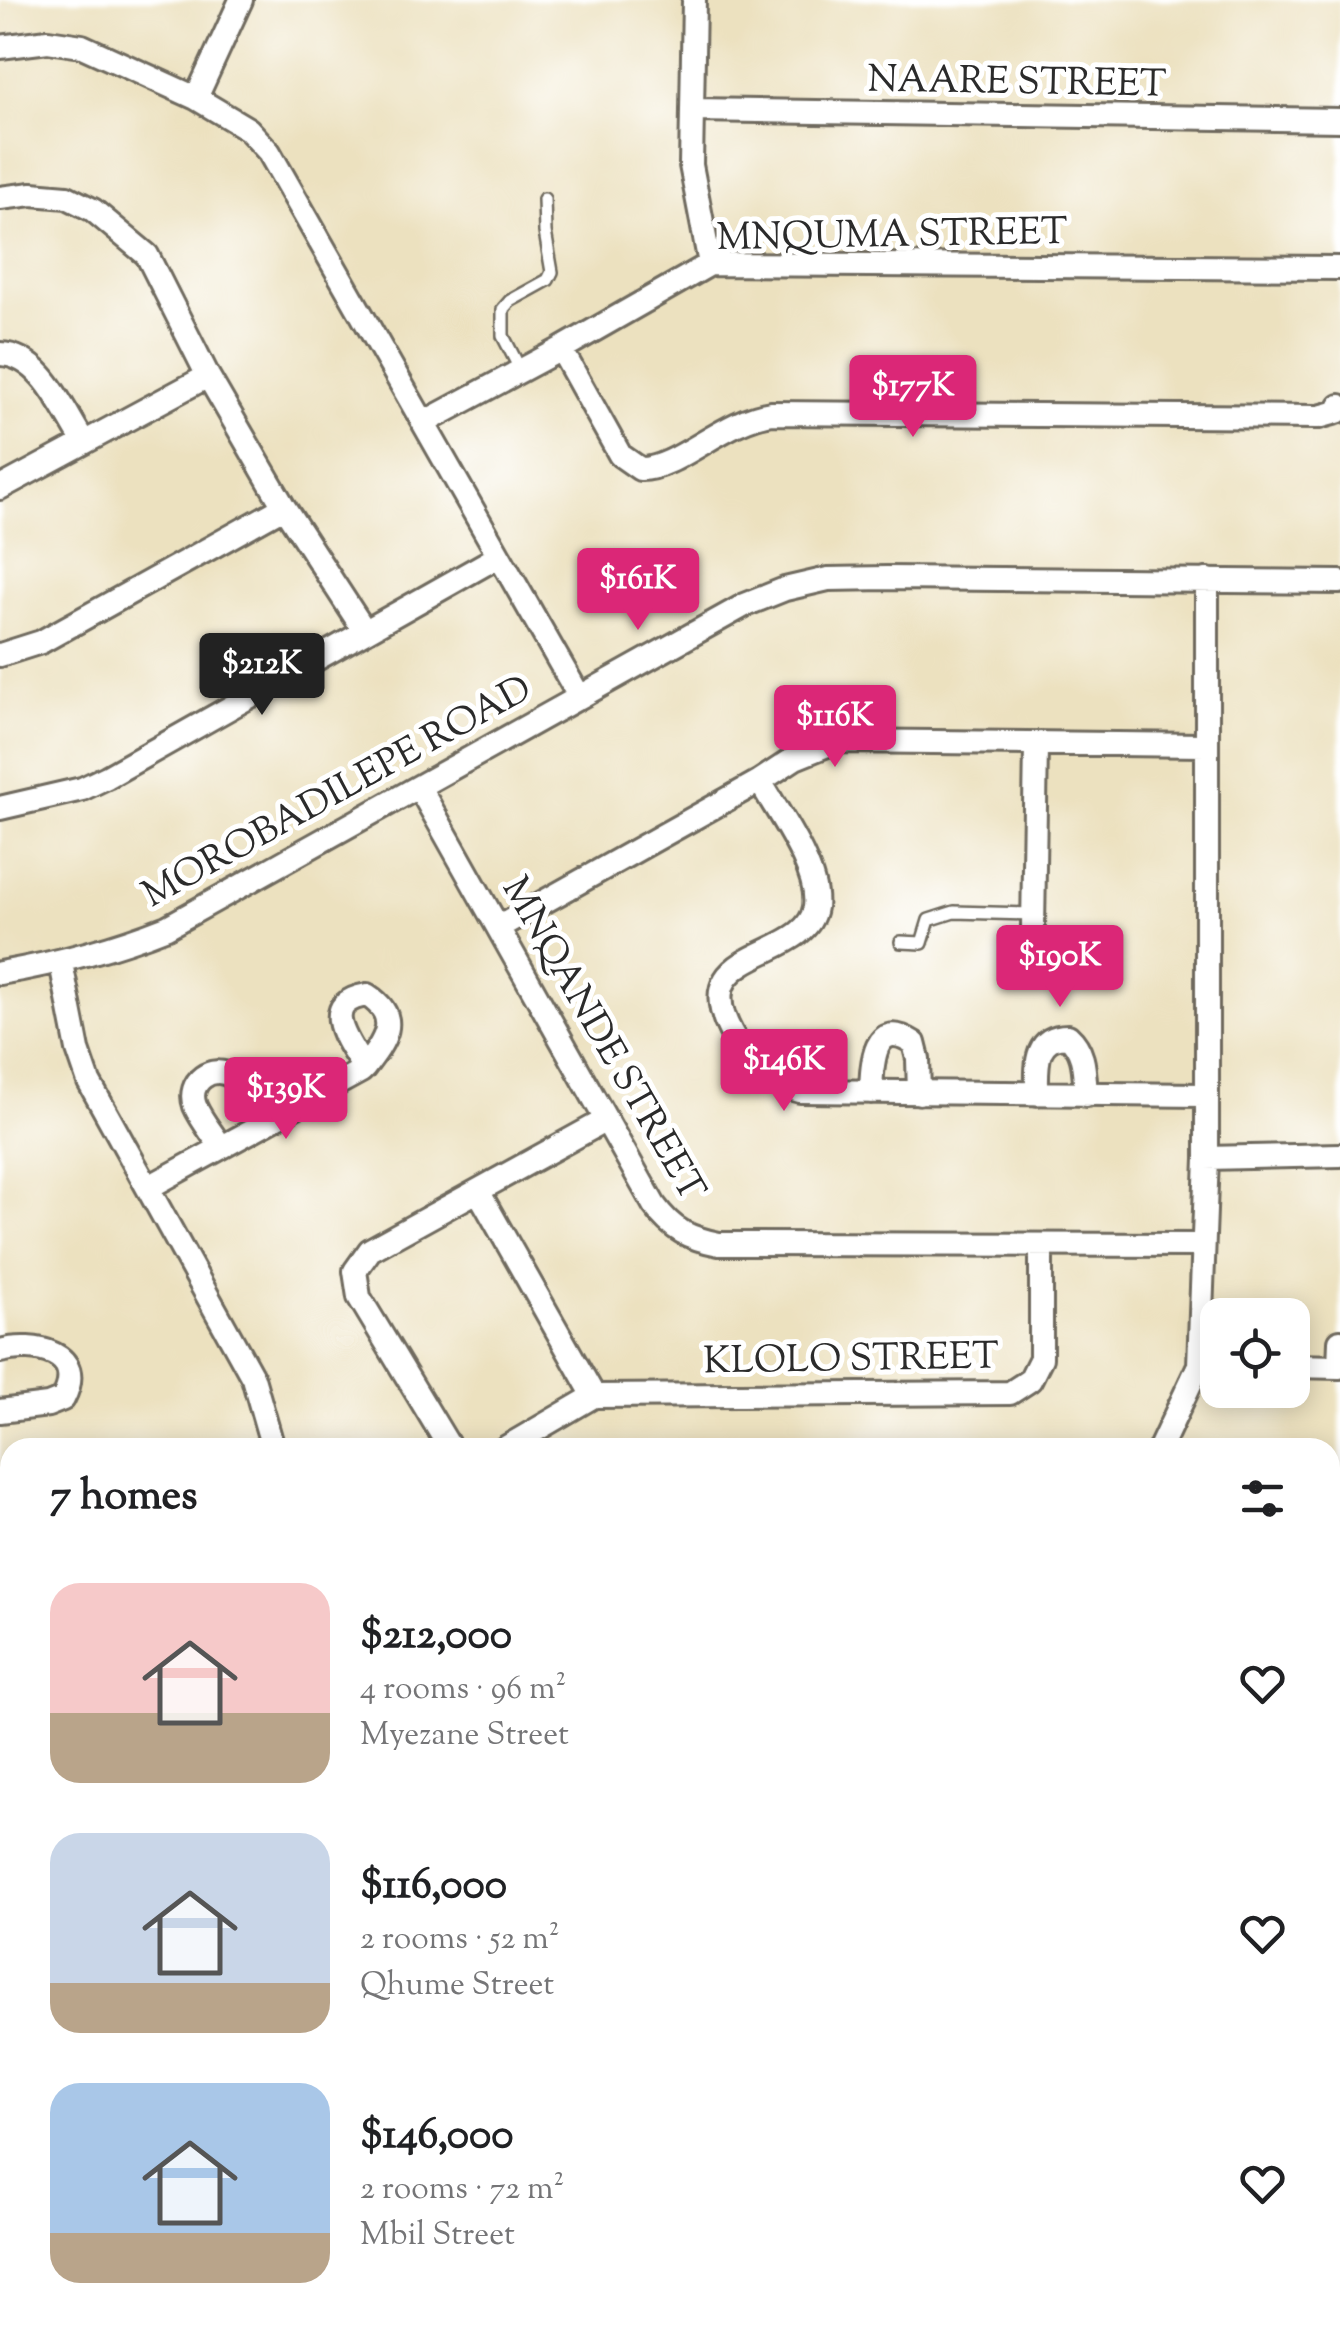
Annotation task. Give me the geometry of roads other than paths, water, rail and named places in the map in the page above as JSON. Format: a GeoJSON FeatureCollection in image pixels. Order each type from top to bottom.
{"type":"FeatureCollection","features":[{"type":"Feature","properties":{"kind":"street"},"geometry":{"type":"LineString","coordinates":[[196,98],[241,0]]}},
{"type":"Feature","properties":{"kind":"street"},"geometry":{"type":"LineString","coordinates":[[694,0],[691,165],[710,264]]}},
{"type":"Feature","properties":{"kind":"street"},"geometry":{"type":"LineString","coordinates":[[0,46],[48,41],[82,46],[196,98],[248,130],[269,152],[578,696]]}},
{"type":"Feature","properties":{"kind":"street","name":"NAARE STREET"},"geometry":{"type":"LineString","coordinates":[[694,110],[1340,120]]}},
{"type":"Feature","properties":{"kind":"street"},"geometry":{"type":"LineString","coordinates":[[0,198],[32,194],[67,197],[126,234],[147,256],[208,376],[284,507],[364,630]]}},
{"type":"Feature","properties":{"kind":"street","name":"MNQUMA STREET"},"geometry":{"type":"LineString","coordinates":[[424,422],[561,350],[710,264],[1340,268]]}},
{"type":"Feature","properties":{"kind":"street"},"geometry":{"type":"LineString","coordinates":[[561,350],[620,456],[640,469],[661,465],[741,420],[772,412],[1319,418],[1337,412],[1340,406]]}},
{"type":"Feature","properties":{"kind":"street"},"geometry":{"type":"LineString","coordinates":[[0,354],[15,354],[34,365],[84,442]]}},
{"type":"Feature","properties":{"kind":"street"},"geometry":{"type":"LineString","coordinates":[[0,488],[208,376]]}},
{"type":"Feature","properties":{"kind":"street"},"geometry":{"type":"LineString","coordinates":[[0,655],[41,642],[284,507]]}},
{"type":"Feature","properties":{"kind":"street"},"geometry":{"type":"LineString","coordinates":[[0,808],[82,789],[499,556]]}},
{"type":"Feature","properties":{"kind":"street","name":"MOROBADILEPE ROAD"},"geometry":{"type":"LineString","coordinates":[[0,973],[61,963],[167,927],[744,604],[785,590],[828,579],[1340,582]]}},
{"type":"Feature","properties":{"kind":"street"},"geometry":{"type":"LineString","coordinates":[[1205,1298],[1207,580]]}},
{"type":"Feature","properties":{"kind":"street"},"geometry":{"type":"LineString","coordinates":[[499,928],[794,758],[836,741],[1205,745]]}},
{"type":"Feature","properties":{"kind":"street"},"geometry":{"type":"LineString","coordinates":[[1033,920],[1036,746]]}},
{"type":"Feature","properties":{"kind":"street"},"geometry":{"type":"LineString","coordinates":[[760,781],[814,878],[815,910],[803,929],[740,964],[724,981],[720,1006],[726,1025],[754,1070],[774,1084],[800,1091],[1204,1095]]}},
{"type":"Feature","properties":{"kind":"street","name":"MNQANDE STREET"},"geometry":{"type":"LineString","coordinates":[[420,787],[654,1206],[668,1225],[690,1238],[720,1244],[1203,1245]]}},
{"type":"Feature","properties":{"kind":"street"},"geometry":{"type":"LineString","coordinates":[[61,963],[78,1050],[89,1082],[253,1378],[270,1438]]}},
{"type":"Feature","properties":{"kind":"street"},"geometry":{"type":"LineString","coordinates":[[872,1092],[872,1056],[878,1044],[889,1036],[903,1036],[914,1043],[918,1093]]}},
{"type":"Feature","properties":{"kind":"street"},"geometry":{"type":"LineString","coordinates":[[1037,1094],[1037,1057],[1044,1044],[1055,1036],[1068,1036],[1078,1045],[1083,1058],[1086,1095]]}},
{"type":"Feature","properties":{"kind":"street"},"geometry":{"type":"LineString","coordinates":[[149,1187],[364,1068]]}},
{"type":"Feature","properties":{"kind":"street"},"geometry":{"type":"LineString","coordinates":[[221,1147],[195,1106],[193,1092],[205,1074],[231,1075],[264,1124]]}},
{"type":"Feature","properties":{"kind":"street"},"geometry":{"type":"LineString","coordinates":[[444,1438],[359,1297],[355,1271],[370,1250],[606,1120]]}},
{"type":"Feature","properties":{"kind":"street"},"geometry":{"type":"LineString","coordinates":[[1207,1158],[1339,1153]]}},
{"type":"Feature","properties":{"kind":"street"},"geometry":{"type":"LineString","coordinates":[[478,1191],[594,1396],[521,1438]]}},
{"type":"Feature","properties":{"kind":"street","name":"KLOLO STREET"},"geometry":{"type":"LineString","coordinates":[[594,1396],[1010,1393],[1030,1380],[1041,1358],[1041,1245]]}},
{"type":"Feature","properties":{"kind":"street"},"geometry":{"type":"LineString","coordinates":[[1310,1366],[1340,1367],[1340,1341]]}},
{"type":"Feature","properties":{"kind":"street"},"geometry":{"type":"LineString","coordinates":[[0,1351],[28,1346],[43,1348],[62,1360],[68,1379],[63,1399],[48,1405],[0,1411]]}},
{"type":"Feature","properties":{"kind":"street"},"geometry":{"type":"LineString","coordinates":[[1166,1438],[1200,1379]]}},
{"type":"Feature","properties":{"kind":"lane"},"geometry":{"type":"LineString","coordinates":[[520,371],[503,336],[504,309],[510,301],[548,280],[552,272],[544,232],[544,199]]}},
{"type":"Feature","properties":{"kind":"lane"},"geometry":{"type":"LineString","coordinates":[[901,942],[922,943],[929,920],[949,912],[1033,920]]}}]}
